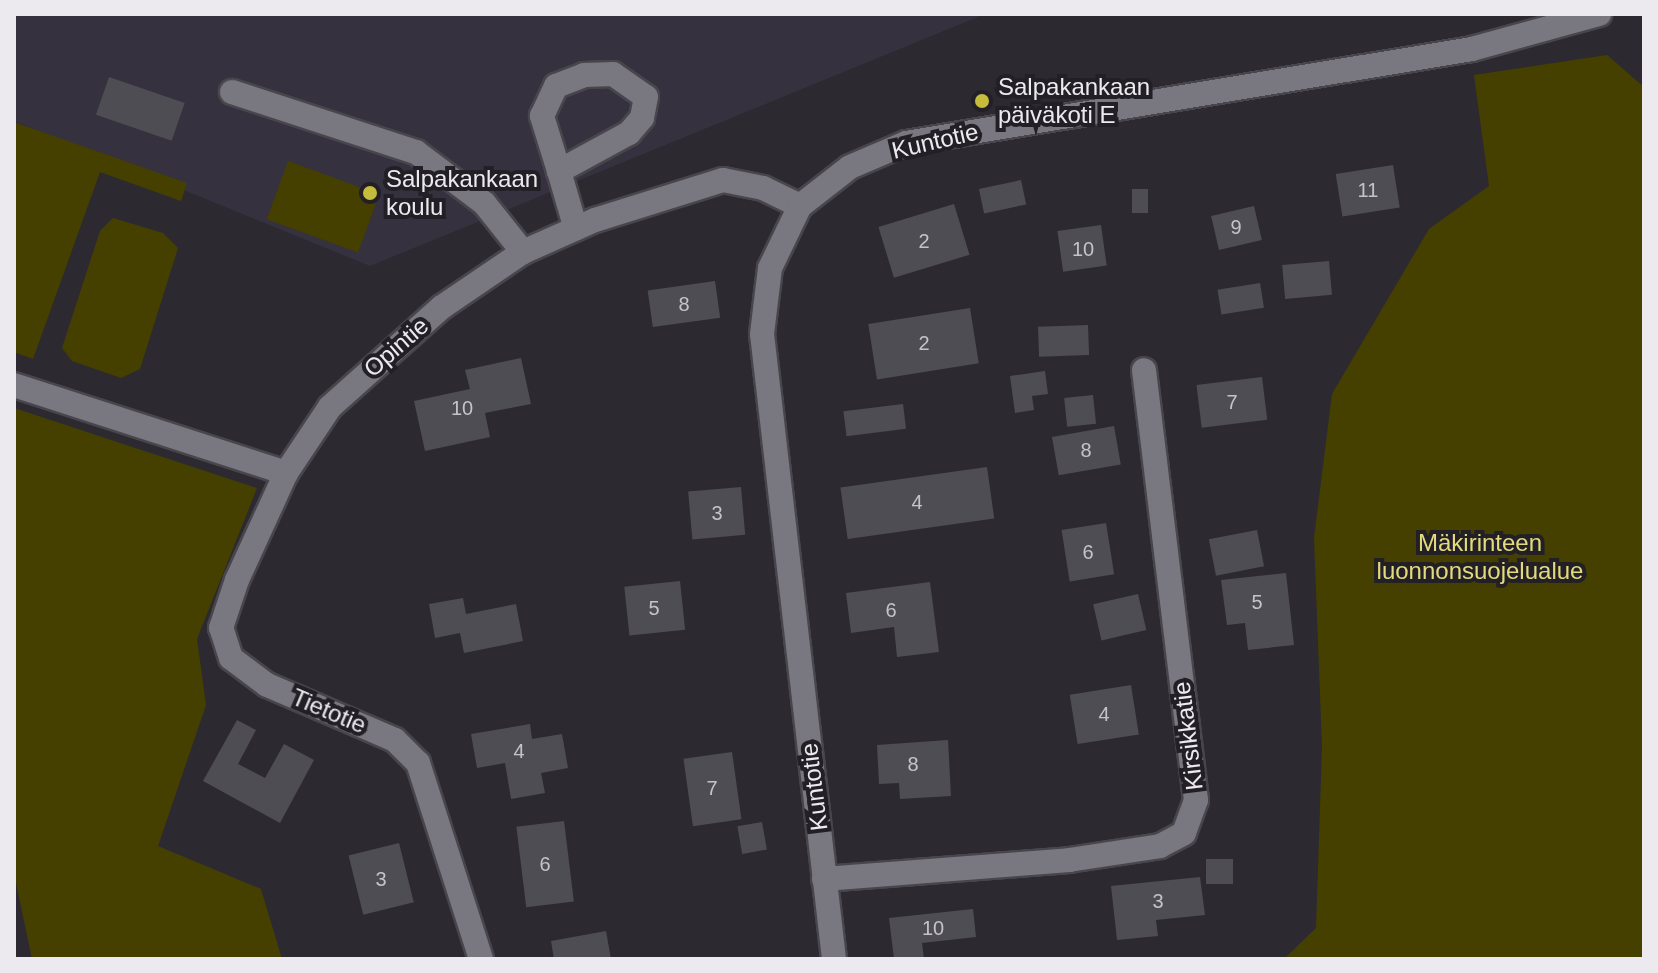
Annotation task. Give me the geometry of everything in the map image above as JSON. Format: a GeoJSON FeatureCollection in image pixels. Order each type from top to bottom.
{"type":"FeatureCollection","features":[{"type":"Feature","properties":{"kind":"street","name":"Kuntotie"},"geometry":{"type":"LineString","coordinates":[[834,959],[762,334],[770,268],[800,206],[850,167],[906,143],[1472,49],[1599,14]]}},
{"type":"Feature","properties":{"kind":"street"},"geometry":{"type":"LineString","coordinates":[[559,171],[629,133],[642,118],[646,97],[613,74],[584,75],[556,86],[542,116],[576,229]]}},
{"type":"Feature","properties":{"kind":"street"},"geometry":{"type":"LineString","coordinates":[[232,92],[416,152],[484,203],[523,252]]}},
{"type":"Feature","properties":{"kind":"street","name":"Opintie"},"geometry":{"type":"LineString","coordinates":[[286,473],[330,407],[386,353],[523,252],[576,229],[723,180],[763,188],[800,206]]}},
{"type":"Feature","properties":{"kind":"street","name":"Kirsikkatie"},"geometry":{"type":"LineString","coordinates":[[824,879],[1069,860],[1160,846],[1184,833],[1196,800],[1144,370]]}},
{"type":"Feature","properties":{"kind":"street"},"geometry":{"type":"LineString","coordinates":[[14,385],[286,473]]}},
{"type":"Feature","properties":{"kind":"street","name":"Tietotie"},"geometry":{"type":"LineString","coordinates":[[286,473],[221,628],[231,658],[267,685],[395,740],[418,763],[481,959]]}},
{"type":"Feature","properties":{"kind":"shaded area","name":"Salpakankaan koulu"},"geometry":{"type":"Polygon","coordinates":[[[14,14],[985,14],[370,266],[14,121],[14,14]]]}},
{"type":"Feature","properties":{"kind":"green space","name":"Mäkirinteen luonnonsuojelualue"},"geometry":{"type":"Polygon","coordinates":[[[1607,55],[1644,87],[1644,959],[1284,959],[1316,928],[1322,747],[1314,538],[1332,394],[1429,229],[1489,186],[1474,75],[1607,55]]]}},
{"type":"Feature","properties":{"kind":"green space"},"geometry":{"type":"Polygon","coordinates":[[[14,122],[187,183],[181,201],[100,172],[33,359],[14,352],[14,122]]]}},
{"type":"Feature","properties":{"kind":"green space"},"geometry":{"type":"Polygon","coordinates":[[[288,161],[379,194],[358,252],[267,219],[288,161]]]}},
{"type":"Feature","properties":{"kind":"green space"},"geometry":{"type":"Polygon","coordinates":[[[113,218],[163,233],[178,248],[140,369],[121,378],[72,361],[62,348],[100,231],[113,218]]]}},
{"type":"Feature","properties":{"kind":"green space"},"geometry":{"type":"Polygon","coordinates":[[[14,408],[257,488],[197,639],[206,705],[158,846],[261,889],[282,959],[32,959],[14,873],[14,408]]]}},
{"type":"Feature","properties":{"kind":"building"},"geometry":{"type":"Polygon","coordinates":[[[109,77],[185,103],[172,141],[96,115],[109,77]]]}},
{"type":"Feature","properties":{"kind":"building"},"geometry":{"type":"Polygon","coordinates":[[[1393,165],[1400,207],[1342,217],[1336,174],[1393,165]]]}},
{"type":"Feature","properties":{"kind":"building"},"geometry":{"type":"Polygon","coordinates":[[[1021,180],[1026,204],[984,213],[979,189],[1021,180]]]}},
{"type":"Feature","properties":{"kind":"building"},"geometry":{"type":"Polygon","coordinates":[[[1132,189],[1148,189],[1148,213],[1132,213],[1132,189]]]}},
{"type":"Feature","properties":{"kind":"building"},"geometry":{"type":"Polygon","coordinates":[[[954,204],[969,255],[894,278],[878,227],[954,204]]]}},
{"type":"Feature","properties":{"kind":"building"},"geometry":{"type":"Polygon","coordinates":[[[1254,206],[1262,240],[1219,250],[1211,216],[1254,206]]]}},
{"type":"Feature","properties":{"kind":"building"},"geometry":{"type":"Polygon","coordinates":[[[1101,225],[1107,266],[1063,272],[1057,231],[1101,225]]]}},
{"type":"Feature","properties":{"kind":"building"},"geometry":{"type":"Polygon","coordinates":[[[1329,261],[1332,295],[1285,299],[1282,265],[1329,261]]]}},
{"type":"Feature","properties":{"kind":"building"},"geometry":{"type":"Polygon","coordinates":[[[715,281],[720,318],[653,327],[648,290],[715,281]]]}},
{"type":"Feature","properties":{"kind":"building"},"geometry":{"type":"Polygon","coordinates":[[[1260,283],[1264,308],[1221,314],[1218,290],[1260,283]]]}},
{"type":"Feature","properties":{"kind":"building"},"geometry":{"type":"Polygon","coordinates":[[[970,308],[979,363],[877,379],[868,324],[970,308]]]}},
{"type":"Feature","properties":{"kind":"building"},"geometry":{"type":"Polygon","coordinates":[[[1088,325],[1089,355],[1039,357],[1038,327],[1088,325]]]}},
{"type":"Feature","properties":{"kind":"building"},"geometry":{"type":"Polygon","coordinates":[[[521,358],[531,404],[485,413],[490,437],[425,451],[414,401],[470,389],[465,370],[521,358]]]}},
{"type":"Feature","properties":{"kind":"building"},"geometry":{"type":"Polygon","coordinates":[[[1045,371],[1048,394],[1032,396],[1034,410],[1015,413],[1010,376],[1045,371]]]}},
{"type":"Feature","properties":{"kind":"building"},"geometry":{"type":"Polygon","coordinates":[[[1262,377],[1267,420],[1202,428],[1196,385],[1262,377]]]}},
{"type":"Feature","properties":{"kind":"building"},"geometry":{"type":"Polygon","coordinates":[[[1093,395],[1096,424],[1067,427],[1064,398],[1093,395]]]}},
{"type":"Feature","properties":{"kind":"building"},"geometry":{"type":"Polygon","coordinates":[[[903,404],[906,429],[846,436],[843,411],[903,404]]]}},
{"type":"Feature","properties":{"kind":"building"},"geometry":{"type":"Polygon","coordinates":[[[1114,426],[1121,464],[1059,475],[1052,437],[1114,426]]]}},
{"type":"Feature","properties":{"kind":"building"},"geometry":{"type":"Polygon","coordinates":[[[987,467],[994,518],[848,539],[840,488],[987,467]]]}},
{"type":"Feature","properties":{"kind":"building"},"geometry":{"type":"Polygon","coordinates":[[[741,487],[745,535],[692,539],[688,492],[741,487]]]}},
{"type":"Feature","properties":{"kind":"building"},"geometry":{"type":"Polygon","coordinates":[[[1106,523],[1114,574],[1070,581],[1062,530],[1106,523]]]}},
{"type":"Feature","properties":{"kind":"building"},"geometry":{"type":"Polygon","coordinates":[[[1257,530],[1264,566],[1216,576],[1209,539],[1257,530]]]}},
{"type":"Feature","properties":{"kind":"building"},"geometry":{"type":"Polygon","coordinates":[[[1286,573],[1294,645],[1248,650],[1245,623],[1227,625],[1221,580],[1286,573]]]}},
{"type":"Feature","properties":{"kind":"building"},"geometry":{"type":"Polygon","coordinates":[[[680,581],[685,630],[629,636],[624,587],[680,581]]]}},
{"type":"Feature","properties":{"kind":"building"},"geometry":{"type":"Polygon","coordinates":[[[930,582],[939,652],[897,657],[894,627],[851,633],[846,593],[930,582]]]}},
{"type":"Feature","properties":{"kind":"building"},"geometry":{"type":"Polygon","coordinates":[[[1138,594],[1146,630],[1102,640],[1093,604],[1138,594]]]}},
{"type":"Feature","properties":{"kind":"building"},"geometry":{"type":"Polygon","coordinates":[[[463,598],[466,614],[516,604],[523,641],[464,653],[460,633],[435,638],[429,604],[463,598]]]}},
{"type":"Feature","properties":{"kind":"building"},"geometry":{"type":"Polygon","coordinates":[[[1131,685],[1139,734],[1078,744],[1070,695],[1131,685]]]}},
{"type":"Feature","properties":{"kind":"building"},"geometry":{"type":"Polygon","coordinates":[[[237,720],[256,730],[238,764],[265,778],[284,744],[314,760],[280,823],[203,781],[237,720]]]}},
{"type":"Feature","properties":{"kind":"building"},"geometry":{"type":"Polygon","coordinates":[[[530,724],[532,739],[562,734],[568,768],[541,773],[545,793],[511,799],[505,763],[477,768],[471,734],[530,724]]]}},
{"type":"Feature","properties":{"kind":"building"},"geometry":{"type":"Polygon","coordinates":[[[948,740],[951,796],[900,799],[899,783],[879,784],[877,745],[948,740]]]}},
{"type":"Feature","properties":{"kind":"building"},"geometry":{"type":"Polygon","coordinates":[[[732,752],[741,819],[693,826],[683,759],[732,752]]]}},
{"type":"Feature","properties":{"kind":"building"},"geometry":{"type":"Polygon","coordinates":[[[564,821],[574,901],[526,907],[516,827],[564,821]]]}},
{"type":"Feature","properties":{"kind":"building"},"geometry":{"type":"Polygon","coordinates":[[[762,822],[767,850],[742,854],[737,826],[762,822]]]}},
{"type":"Feature","properties":{"kind":"building"},"geometry":{"type":"Polygon","coordinates":[[[399,843],[414,902],[363,915],[349,856],[399,843]]]}},
{"type":"Feature","properties":{"kind":"building"},"geometry":{"type":"Polygon","coordinates":[[[1206,859],[1233,859],[1233,884],[1206,884],[1206,859]]]}},
{"type":"Feature","properties":{"kind":"building"},"geometry":{"type":"Polygon","coordinates":[[[1200,877],[1205,915],[1156,920],[1158,936],[1117,940],[1111,886],[1200,877]]]}},
{"type":"Feature","properties":{"kind":"building"},"geometry":{"type":"Polygon","coordinates":[[[973,909],[976,937],[922,943],[924,959],[894,959],[889,918],[973,909]]]}},
{"type":"Feature","properties":{"kind":"building"},"geometry":{"type":"Polygon","coordinates":[[[606,931],[611,959],[554,959],[551,941],[606,931]]]}},
{"type":"Feature","properties":{"kind":"place","name":"Salpakankaan päiväkoti E"},"geometry":{"type":"Point","coordinates":[982,101]}},
{"type":"Feature","properties":{"kind":"place","name":"Salpakankaan koulu"},"geometry":{"type":"Point","coordinates":[370,193]}}]}
